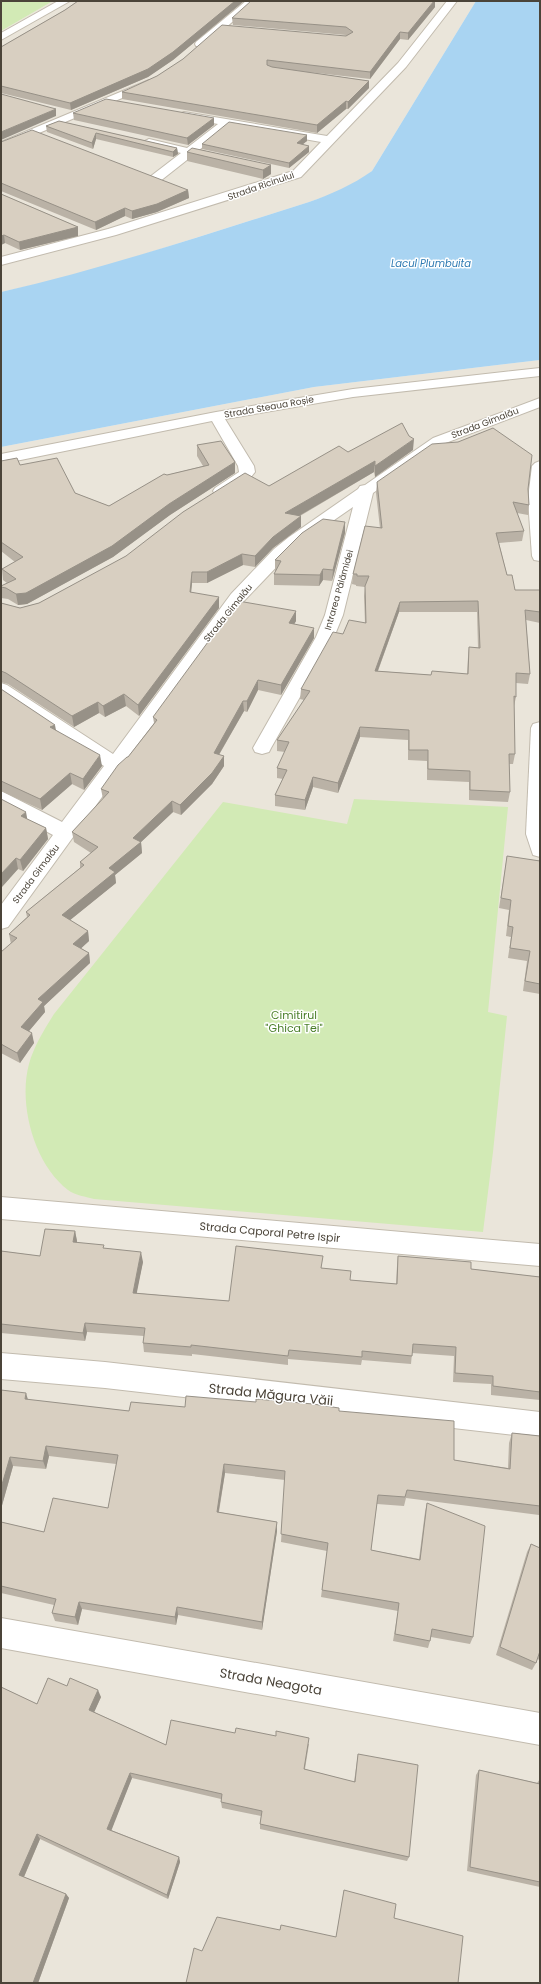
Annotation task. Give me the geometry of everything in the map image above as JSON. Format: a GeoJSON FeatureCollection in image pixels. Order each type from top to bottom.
{"type":"FeatureCollection","features":[{"type":"Feature","properties":{"kind":"street"},"geometry":{"type":"LineString","coordinates":[[1,37],[65,1]]}},
{"type":"Feature","properties":{"kind":"street"},"geometry":{"type":"LineString","coordinates":[[190,53],[252,1]]}},
{"type":"Feature","properties":{"kind":"street"},"geometry":{"type":"LineString","coordinates":[[437,2],[451,2]]}},
{"type":"Feature","properties":{"kind":"street","name":"Strada Ricinului"},"geometry":{"type":"LineString","coordinates":[[1,261],[96,237],[294,176],[304,168],[420,43],[451,2]]}},
{"type":"Feature","properties":{"kind":"street"},"geometry":{"type":"LineString","coordinates":[[220,28],[231,29]]}},
{"type":"Feature","properties":{"kind":"street"},"geometry":{"type":"LineString","coordinates":[[1,146],[32,132],[56,116],[71,115],[133,90],[160,76]]}},
{"type":"Feature","properties":{"kind":"street"},"geometry":{"type":"LineString","coordinates":[[366,83],[382,85]]}},
{"type":"Feature","properties":{"kind":"street"},"geometry":{"type":"LineString","coordinates":[[106,101],[129,105]]}},
{"type":"Feature","properties":{"kind":"street"},"geometry":{"type":"LineString","coordinates":[[174,113],[330,140]]}},
{"type":"Feature","properties":{"kind":"street"},"geometry":{"type":"LineString","coordinates":[[56,116],[80,126]]}},
{"type":"Feature","properties":{"kind":"street"},"geometry":{"type":"LineString","coordinates":[[170,184],[151,177],[226,123]]}},
{"type":"Feature","properties":{"kind":"street"},"geometry":{"type":"LineString","coordinates":[[32,132],[46,137]]}},
{"type":"Feature","properties":{"kind":"street"},"geometry":{"type":"LineString","coordinates":[[134,139],[226,160]]}},
{"type":"Feature","properties":{"kind":"street"},"geometry":{"type":"LineString","coordinates":[[271,170],[294,176]]}},
{"type":"Feature","properties":{"kind":"street"},"geometry":{"type":"LineString","coordinates":[[192,193],[214,201]]}},
{"type":"Feature","properties":{"kind":"street"},"geometry":{"type":"LineString","coordinates":[[74,228],[96,237]]}},
{"type":"Feature","properties":{"kind":"street","name":"Strada Steaua Roșie"},"geometry":{"type":"LineString","coordinates":[[1,458],[216,416],[353,393],[540,372]]}},
{"type":"Feature","properties":{"kind":"street","name":"Strada Gimalău"},"geometry":{"type":"LineString","coordinates":[[1,921],[237,598],[288,546],[366,489],[438,441],[537,405]]}},
{"type":"Feature","properties":{"kind":"street"},"geometry":{"type":"LineString","coordinates":[[210,498],[243,477],[247,472],[246,466],[216,416]]}},
{"type":"Feature","properties":{"kind":"street"},"geometry":{"type":"LineString","coordinates":[[540,466],[536,499],[540,556]]}},
{"type":"Feature","properties":{"kind":"street","name":"Intrarea Pălămidei"},"geometry":{"type":"LineString","coordinates":[[262,748],[326,637],[334,615],[366,489]]}},
{"type":"Feature","properties":{"kind":"street"},"geometry":{"type":"LineString","coordinates":[[1,689],[116,765]]}},
{"type":"Feature","properties":{"kind":"street"},"geometry":{"type":"LineString","coordinates":[[540,728],[536,834],[540,850]]}},
{"type":"Feature","properties":{"kind":"street"},"geometry":{"type":"LineString","coordinates":[[1,798],[66,833]]}},
{"type":"Feature","properties":{"kind":"street","name":"Strada Caporal Petre Ispir"},"geometry":{"type":"LineString","coordinates":[[1,1208],[540,1255]]}},
{"type":"Feature","properties":{"kind":"street","name":"Strada Măgura Văii"},"geometry":{"type":"LineString","coordinates":[[1,1366],[105,1375],[540,1424]]}},
{"type":"Feature","properties":{"kind":"street","name":"Strada Neagota"},"geometry":{"type":"LineString","coordinates":[[1,1633],[540,1729]]}},
{"type":"Feature","properties":{"kind":"shaded area"},"geometry":{"type":"Polygon","coordinates":[[[53,1],[476,1],[372,171],[357,182],[332,194],[309,202],[116,263],[64,278],[1,292],[1,31],[53,1]]]}},
{"type":"Feature","properties":{"kind":"shaded area"},"geometry":{"type":"Polygon","coordinates":[[[540,360],[540,1983],[1,1983],[1,447],[314,387],[540,360]]]}},
{"type":"Feature","properties":{"kind":"green space"},"geometry":{"type":"Polygon","coordinates":[[[1,1],[53,1],[1,31],[1,1]]]}},
{"type":"Feature","properties":{"kind":"green space","name":"Cimitirul \"Ghica Tei\""},"geometry":{"type":"Polygon","coordinates":[[[354,799],[508,807],[488,1012],[507,1016],[483,1232],[94,1199],[77,1195],[68,1190],[56,1179],[46,1165],[38,1149],[28,1115],[26,1097],[26,1080],[31,1057],[54,1014],[223,802],[347,824],[354,799]]]}},
{"type":"Feature","properties":{"kind":"water","name":"Lacul Plumbuita"},"geometry":{"type":"Polygon","coordinates":[[[476,1],[540,1],[540,360],[314,387],[1,447],[1,292],[40,283],[194,238],[309,202],[342,189],[357,181],[372,171],[476,1]]]}},
{"type":"Feature","properties":{"kind":"building"},"geometry":{"type":"Polygon","coordinates":[[[78,1],[235,1],[173,52],[148,69],[70,103],[1,86],[1,47],[78,1]]]}},
{"type":"Feature","properties":{"kind":"building"},"geometry":{"type":"Polygon","coordinates":[[[251,1],[434,1],[408,33],[400,32],[370,72],[267,60],[267,65],[272,67],[369,81],[348,102],[346,101],[317,125],[122,92],[157,76],[183,59],[222,25],[346,36],[353,32],[346,27],[232,18],[251,1]]]}},
{"type":"Feature","properties":{"kind":"building"},"geometry":{"type":"Polygon","coordinates":[[[1,94],[56,109],[1,132],[1,94]]]}},
{"type":"Feature","properties":{"kind":"building"},"geometry":{"type":"Polygon","coordinates":[[[106,99],[214,118],[187,138],[73,113],[106,99]]]}},
{"type":"Feature","properties":{"kind":"building"},"geometry":{"type":"Polygon","coordinates":[[[59,121],[177,148],[173,152],[96,133],[92,143],[46,126],[59,121]]]}},
{"type":"Feature","properties":{"kind":"building"},"geometry":{"type":"Polygon","coordinates":[[[229,122],[307,135],[297,143],[309,146],[289,163],[202,144],[229,122]]]}},
{"type":"Feature","properties":{"kind":"building"},"geometry":{"type":"Polygon","coordinates":[[[32,130],[188,190],[157,204],[132,211],[125,208],[95,222],[1,183],[1,142],[32,130]]]}},
{"type":"Feature","properties":{"kind":"building"},"geometry":{"type":"Polygon","coordinates":[[[192,148],[271,165],[263,170],[187,152],[192,148]]]}},
{"type":"Feature","properties":{"kind":"building"},"geometry":{"type":"Polygon","coordinates":[[[1,194],[78,227],[19,242],[4,235],[1,236],[1,194]]]}},
{"type":"Feature","properties":{"kind":"building"},"geometry":{"type":"Polygon","coordinates":[[[402,423],[409,436],[414,439],[375,466],[375,461],[285,513],[301,516],[273,537],[255,556],[242,554],[207,572],[192,572],[190,592],[219,597],[138,705],[124,694],[103,706],[98,702],[72,716],[1,671],[1,603],[20,608],[39,603],[126,556],[183,512],[245,473],[269,486],[339,446],[348,452],[402,423]]]}},
{"type":"Feature","properties":{"kind":"building"},"geometry":{"type":"Polygon","coordinates":[[[493,428],[532,455],[528,489],[529,505],[513,502],[524,531],[496,533],[507,575],[512,575],[515,590],[540,590],[540,612],[525,610],[530,674],[516,673],[516,697],[514,696],[515,754],[509,754],[510,792],[470,790],[470,771],[428,769],[428,750],[409,750],[409,730],[360,727],[338,783],[313,777],[305,800],[275,795],[287,770],[277,768],[289,742],[277,740],[310,691],[301,689],[333,632],[343,634],[349,620],[366,623],[365,586],[369,576],[357,576],[357,574],[353,574],[365,526],[382,528],[377,482],[432,444],[458,442],[493,428]],[[478,601],[400,602],[375,671],[431,675],[432,671],[468,674],[469,647],[480,648],[478,601]]]}},
{"type":"Feature","properties":{"kind":"building"},"geometry":{"type":"Polygon","coordinates":[[[221,441],[235,462],[169,504],[112,546],[26,593],[16,594],[6,588],[1,587],[16,579],[2,569],[23,557],[1,542],[1,461],[17,458],[20,465],[57,458],[75,493],[109,506],[164,474],[167,475],[209,465],[197,445],[221,441]]]}},
{"type":"Feature","properties":{"kind":"building"},"geometry":{"type":"Polygon","coordinates":[[[323,519],[345,522],[333,570],[323,569],[320,575],[274,574],[281,561],[275,560],[302,533],[323,519]]]}},
{"type":"Feature","properties":{"kind":"building"},"geometry":{"type":"Polygon","coordinates":[[[238,601],[296,611],[289,623],[314,628],[281,685],[258,680],[247,701],[243,701],[214,753],[224,756],[212,773],[180,805],[172,801],[133,838],[141,842],[109,868],[115,872],[62,915],[88,931],[73,944],[89,953],[38,999],[43,1002],[21,1027],[32,1033],[17,1053],[1,1044],[1,952],[17,938],[9,934],[30,915],[26,912],[84,865],[80,862],[98,847],[72,832],[109,792],[101,789],[118,765],[128,757],[157,720],[153,717],[238,601]]]}},
{"type":"Feature","properties":{"kind":"building"},"geometry":{"type":"Polygon","coordinates":[[[1,689],[55,725],[50,727],[100,755],[83,779],[70,773],[40,799],[1,781],[1,689]]]}},
{"type":"Feature","properties":{"kind":"building"},"geometry":{"type":"Polygon","coordinates":[[[1,799],[26,812],[21,816],[46,828],[20,860],[16,858],[1,874],[1,799]]]}},
{"type":"Feature","properties":{"kind":"building"},"geometry":{"type":"Polygon","coordinates":[[[507,856],[540,861],[540,984],[525,981],[530,951],[510,948],[513,927],[508,926],[511,900],[501,898],[507,856]]]}},
{"type":"Feature","properties":{"kind":"building"},"geometry":{"type":"Polygon","coordinates":[[[45,1229],[75,1231],[73,1242],[104,1245],[103,1248],[141,1252],[133,1293],[229,1301],[236,1246],[323,1256],[321,1268],[351,1271],[350,1280],[397,1284],[398,1256],[471,1262],[471,1269],[540,1277],[540,1392],[493,1386],[493,1376],[455,1373],[456,1347],[413,1344],[412,1356],[362,1351],[362,1357],[289,1350],[288,1356],[191,1345],[191,1347],[143,1343],[145,1328],[85,1323],[83,1333],[1,1324],[1,1251],[40,1256],[45,1229]]]}},
{"type":"Feature","properties":{"kind":"building"},"geometry":{"type":"Polygon","coordinates":[[[1,1390],[26,1393],[25,1399],[129,1411],[131,1402],[185,1407],[186,1396],[256,1402],[256,1399],[313,1404],[339,1408],[339,1411],[454,1421],[454,1460],[510,1469],[512,1433],[540,1436],[540,1506],[407,1490],[405,1497],[378,1495],[371,1550],[420,1560],[427,1503],[485,1526],[473,1637],[432,1629],[430,1641],[395,1634],[399,1603],[322,1590],[328,1543],[281,1534],[285,1471],[224,1464],[217,1512],[277,1522],[262,1622],[177,1607],[175,1617],[79,1602],[75,1617],[52,1613],[56,1599],[1,1586],[1,1522],[44,1532],[53,1498],[108,1508],[118,1455],[46,1446],[43,1461],[10,1457],[1,1488],[1,1390]]]}},
{"type":"Feature","properties":{"kind":"building"},"geometry":{"type":"Polygon","coordinates":[[[531,1544],[540,1548],[540,1651],[536,1663],[500,1647],[531,1544]]]}},
{"type":"Feature","properties":{"kind":"building"},"geometry":{"type":"Polygon","coordinates":[[[48,1678],[67,1686],[70,1678],[98,1690],[89,1710],[166,1745],[171,1720],[235,1733],[236,1728],[276,1736],[276,1731],[309,1738],[304,1769],[355,1782],[358,1754],[418,1765],[409,1857],[260,1824],[262,1811],[221,1802],[222,1794],[130,1773],[107,1829],[179,1857],[167,1895],[37,1834],[19,1875],[66,1894],[33,1983],[1,1983],[1,1687],[37,1704],[48,1678]]]}},
{"type":"Feature","properties":{"kind":"building"},"geometry":{"type":"Polygon","coordinates":[[[479,1770],[540,1784],[540,1882],[470,1867],[479,1770]]]}},
{"type":"Feature","properties":{"kind":"building"},"geometry":{"type":"Polygon","coordinates":[[[344,1890],[396,1904],[394,1918],[463,1936],[458,1983],[186,1983],[194,1948],[202,1951],[217,1917],[280,1930],[281,1925],[336,1937],[344,1890]]]}}]}
